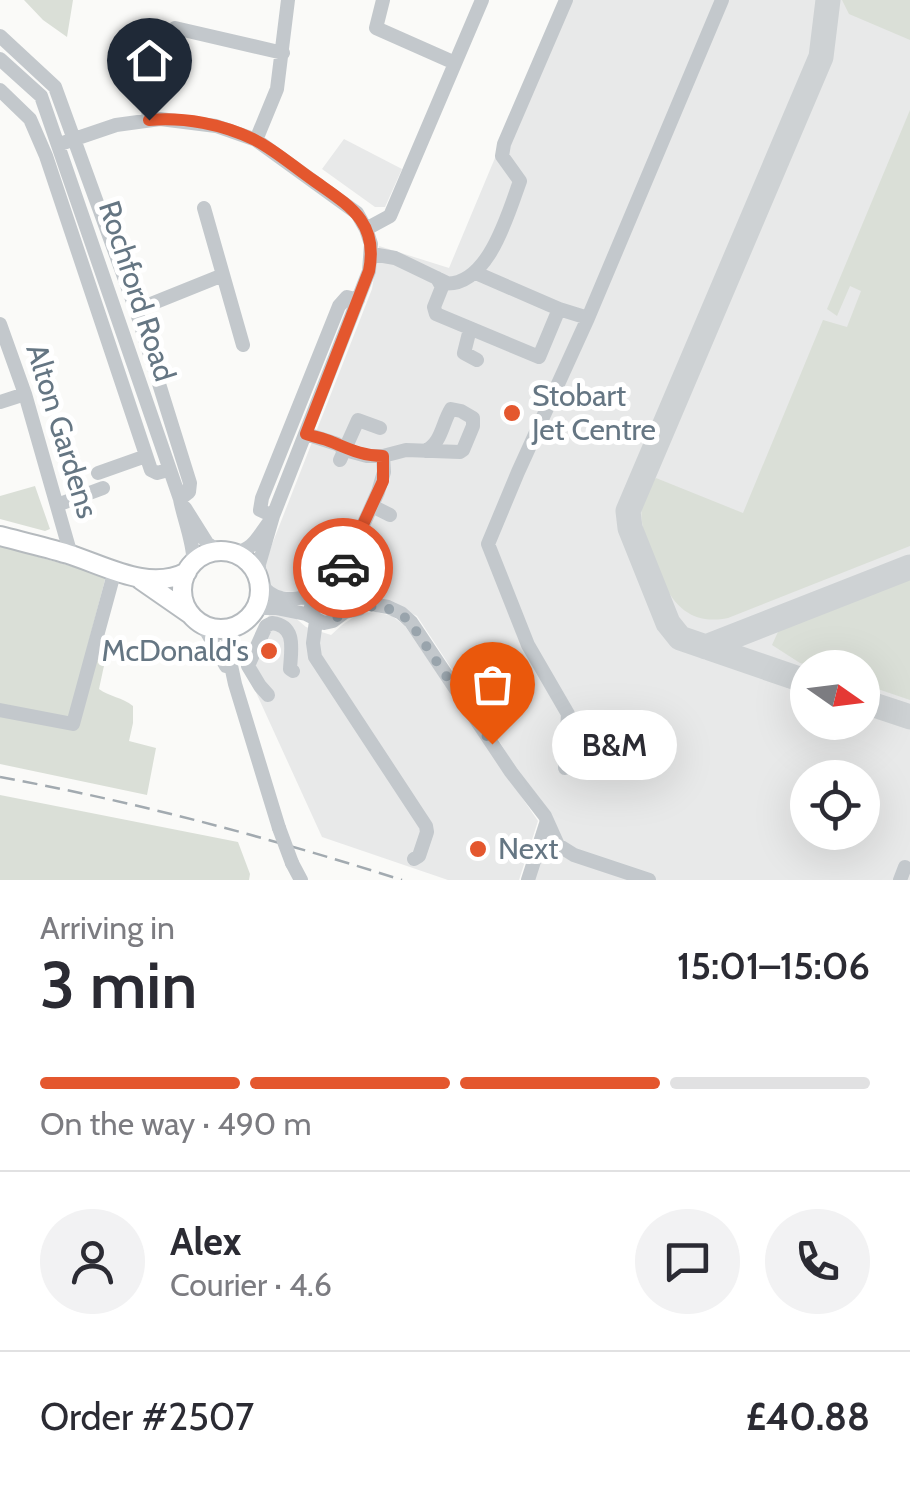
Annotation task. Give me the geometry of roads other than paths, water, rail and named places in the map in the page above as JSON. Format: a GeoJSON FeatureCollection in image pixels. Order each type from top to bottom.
{"type":"FeatureCollection","features":[{"type":"Feature","properties":{"kind":"main road"},"geometry":{"type":"LineString","coordinates":[[0,536],[136,577],[170,580],[203,556],[225,552],[248,561],[259,579],[259,601],[246,618],[223,629],[197,620],[136,577]]}},
{"type":"Feature","properties":{"kind":"main road"},"geometry":{"type":"LineString","coordinates":[[190,569],[182,590],[183,600],[197,620]]}},
{"type":"Feature","properties":{"kind":"street"},"geometry":{"type":"LineString","coordinates":[[256,140],[278,89],[288,0]]}},
{"type":"Feature","properties":{"kind":"street"},"geometry":{"type":"LineString","coordinates":[[383,0],[376,28],[456,63]]}},
{"type":"Feature","properties":{"kind":"street"},"geometry":{"type":"LineString","coordinates":[[366,229],[390,216],[482,0]]}},
{"type":"Feature","properties":{"kind":"street"},"geometry":{"type":"LineString","coordinates":[[372,254],[395,258],[441,282],[456,284],[476,272],[493,248],[520,181],[502,156],[504,144],[566,0]]}},
{"type":"Feature","properties":{"kind":"street"},"geometry":{"type":"LineString","coordinates":[[565,768],[568,714],[528,646],[488,544],[722,0]]}},
{"type":"Feature","properties":{"kind":"street"},"geometry":{"type":"LineString","coordinates":[[175,28],[283,52]]}},
{"type":"Feature","properties":{"kind":"street"},"geometry":{"type":"LineString","coordinates":[[0,36],[55,87],[66,141],[136,310],[191,486],[180,499]]}},
{"type":"Feature","properties":{"kind":"street","name":"Rochford Road"},"geometry":{"type":"LineString","coordinates":[[0,59],[41,96],[66,141],[168,470],[180,499],[207,543],[225,552]]}},
{"type":"Feature","properties":{"kind":"street"},"geometry":{"type":"LineString","coordinates":[[144,65],[149,120]]}},
{"type":"Feature","properties":{"kind":"street"},"geometry":{"type":"LineString","coordinates":[[0,90],[30,119],[46,156],[146,456],[152,471],[168,470]]}},
{"type":"Feature","properties":{"kind":"street"},"geometry":{"type":"LineString","coordinates":[[66,141],[116,125],[149,120],[204,123],[256,140],[351,207],[366,229],[372,254],[369,271],[311,436],[274,516],[259,564],[259,579],[268,593],[281,599],[329,594],[343,602],[395,610],[410,622],[547,820],[556,842],[568,852],[649,880]]}},
{"type":"Feature","properties":{"kind":"street"},"geometry":{"type":"LineString","coordinates":[[204,208],[243,344]]}},
{"type":"Feature","properties":{"kind":"street"},"geometry":{"type":"LineString","coordinates":[[476,272],[588,318]]}},
{"type":"Feature","properties":{"kind":"street"},"geometry":{"type":"LineString","coordinates":[[136,310],[223,275]]}},
{"type":"Feature","properties":{"kind":"street"},"geometry":{"type":"LineString","coordinates":[[441,282],[434,311],[539,357],[559,309]]}},
{"type":"Feature","properties":{"kind":"street"},"geometry":{"type":"LineString","coordinates":[[274,516],[263,513],[259,505],[339,306],[347,297],[358,300]]}},
{"type":"Feature","properties":{"kind":"street","name":"Alton Gardens"},"geometry":{"type":"LineString","coordinates":[[0,324],[25,394],[68,554]]}},
{"type":"Feature","properties":{"kind":"street"},"geometry":{"type":"LineString","coordinates":[[468,327],[464,353],[477,360]]}},
{"type":"Feature","properties":{"kind":"street"},"geometry":{"type":"LineString","coordinates":[[0,402],[25,394]]}},
{"type":"Feature","properties":{"kind":"street"},"geometry":{"type":"LineString","coordinates":[[342,455],[358,420],[380,428]]}},
{"type":"Feature","properties":{"kind":"street"},"geometry":{"type":"LineString","coordinates":[[311,436],[338,444],[342,455]]}},
{"type":"Feature","properties":{"kind":"street"},"geometry":{"type":"LineString","coordinates":[[342,455],[426,451]]}},
{"type":"Feature","properties":{"kind":"street"},"geometry":{"type":"LineString","coordinates":[[98,473],[146,456]]}},
{"type":"Feature","properties":{"kind":"street"},"geometry":{"type":"LineString","coordinates":[[379,456],[383,481],[343,580],[337,599],[340,606],[316,656],[426,826],[428,832],[419,856],[414,858]]}},
{"type":"Feature","properties":{"kind":"street"},"geometry":{"type":"LineString","coordinates":[[57,505],[103,488]]}},
{"type":"Feature","properties":{"kind":"street","name":"Rochford Road"},"geometry":{"type":"LineString","coordinates":[[180,499],[194,552],[190,569]]}},
{"type":"Feature","properties":{"kind":"street"},"geometry":{"type":"LineString","coordinates":[[372,506],[390,515]]}},
{"type":"Feature","properties":{"kind":"street"},"geometry":{"type":"LineString","coordinates":[[225,552],[250,548],[274,516]]}},
{"type":"Feature","properties":{"kind":"street"},"geometry":{"type":"LineString","coordinates":[[318,662],[313,600],[353,560]]}},
{"type":"Feature","properties":{"kind":"street"},"geometry":{"type":"LineString","coordinates":[[0,710],[73,724],[115,570]]}},
{"type":"Feature","properties":{"kind":"street"},"geometry":{"type":"LineString","coordinates":[[343,580],[348,595],[368,604]]}},
{"type":"Feature","properties":{"kind":"street"},"geometry":{"type":"LineString","coordinates":[[301,880],[279,828],[235,684],[228,642],[233,630],[259,608],[306,614],[324,623],[368,604]]}},
{"type":"Feature","properties":{"kind":"street"},"geometry":{"type":"LineString","coordinates":[[197,620],[235,684]]}},
{"type":"Feature","properties":{"kind":"street"},"geometry":{"type":"LineString","coordinates":[[267,694],[249,665],[266,626],[272,622],[289,632],[292,639],[293,671]]}},
{"type":"Feature","properties":{"kind":"street"},"geometry":{"type":"LineString","coordinates":[[528,880],[547,820]]}},
{"type":"Feature","properties":{"kind":"railway"},"geometry":{"type":"LineString","coordinates":[[0,777],[203,822],[402,880]]}},
{"type":"Feature","properties":{"kind":"place","name":"Stobart Jet Centre"},"geometry":{"type":"Point","coordinates":[512,413]}},
{"type":"Feature","properties":{"kind":"place","name":"McDonald's"},"geometry":{"type":"Point","coordinates":[269,651]}},
{"type":"Feature","properties":{"kind":"place","name":"B&M"},"geometry":{"type":"Point","coordinates":[492,744]}},
{"type":"Feature","properties":{"kind":"place","name":"Next"},"geometry":{"type":"Point","coordinates":[478,849]}}]}
